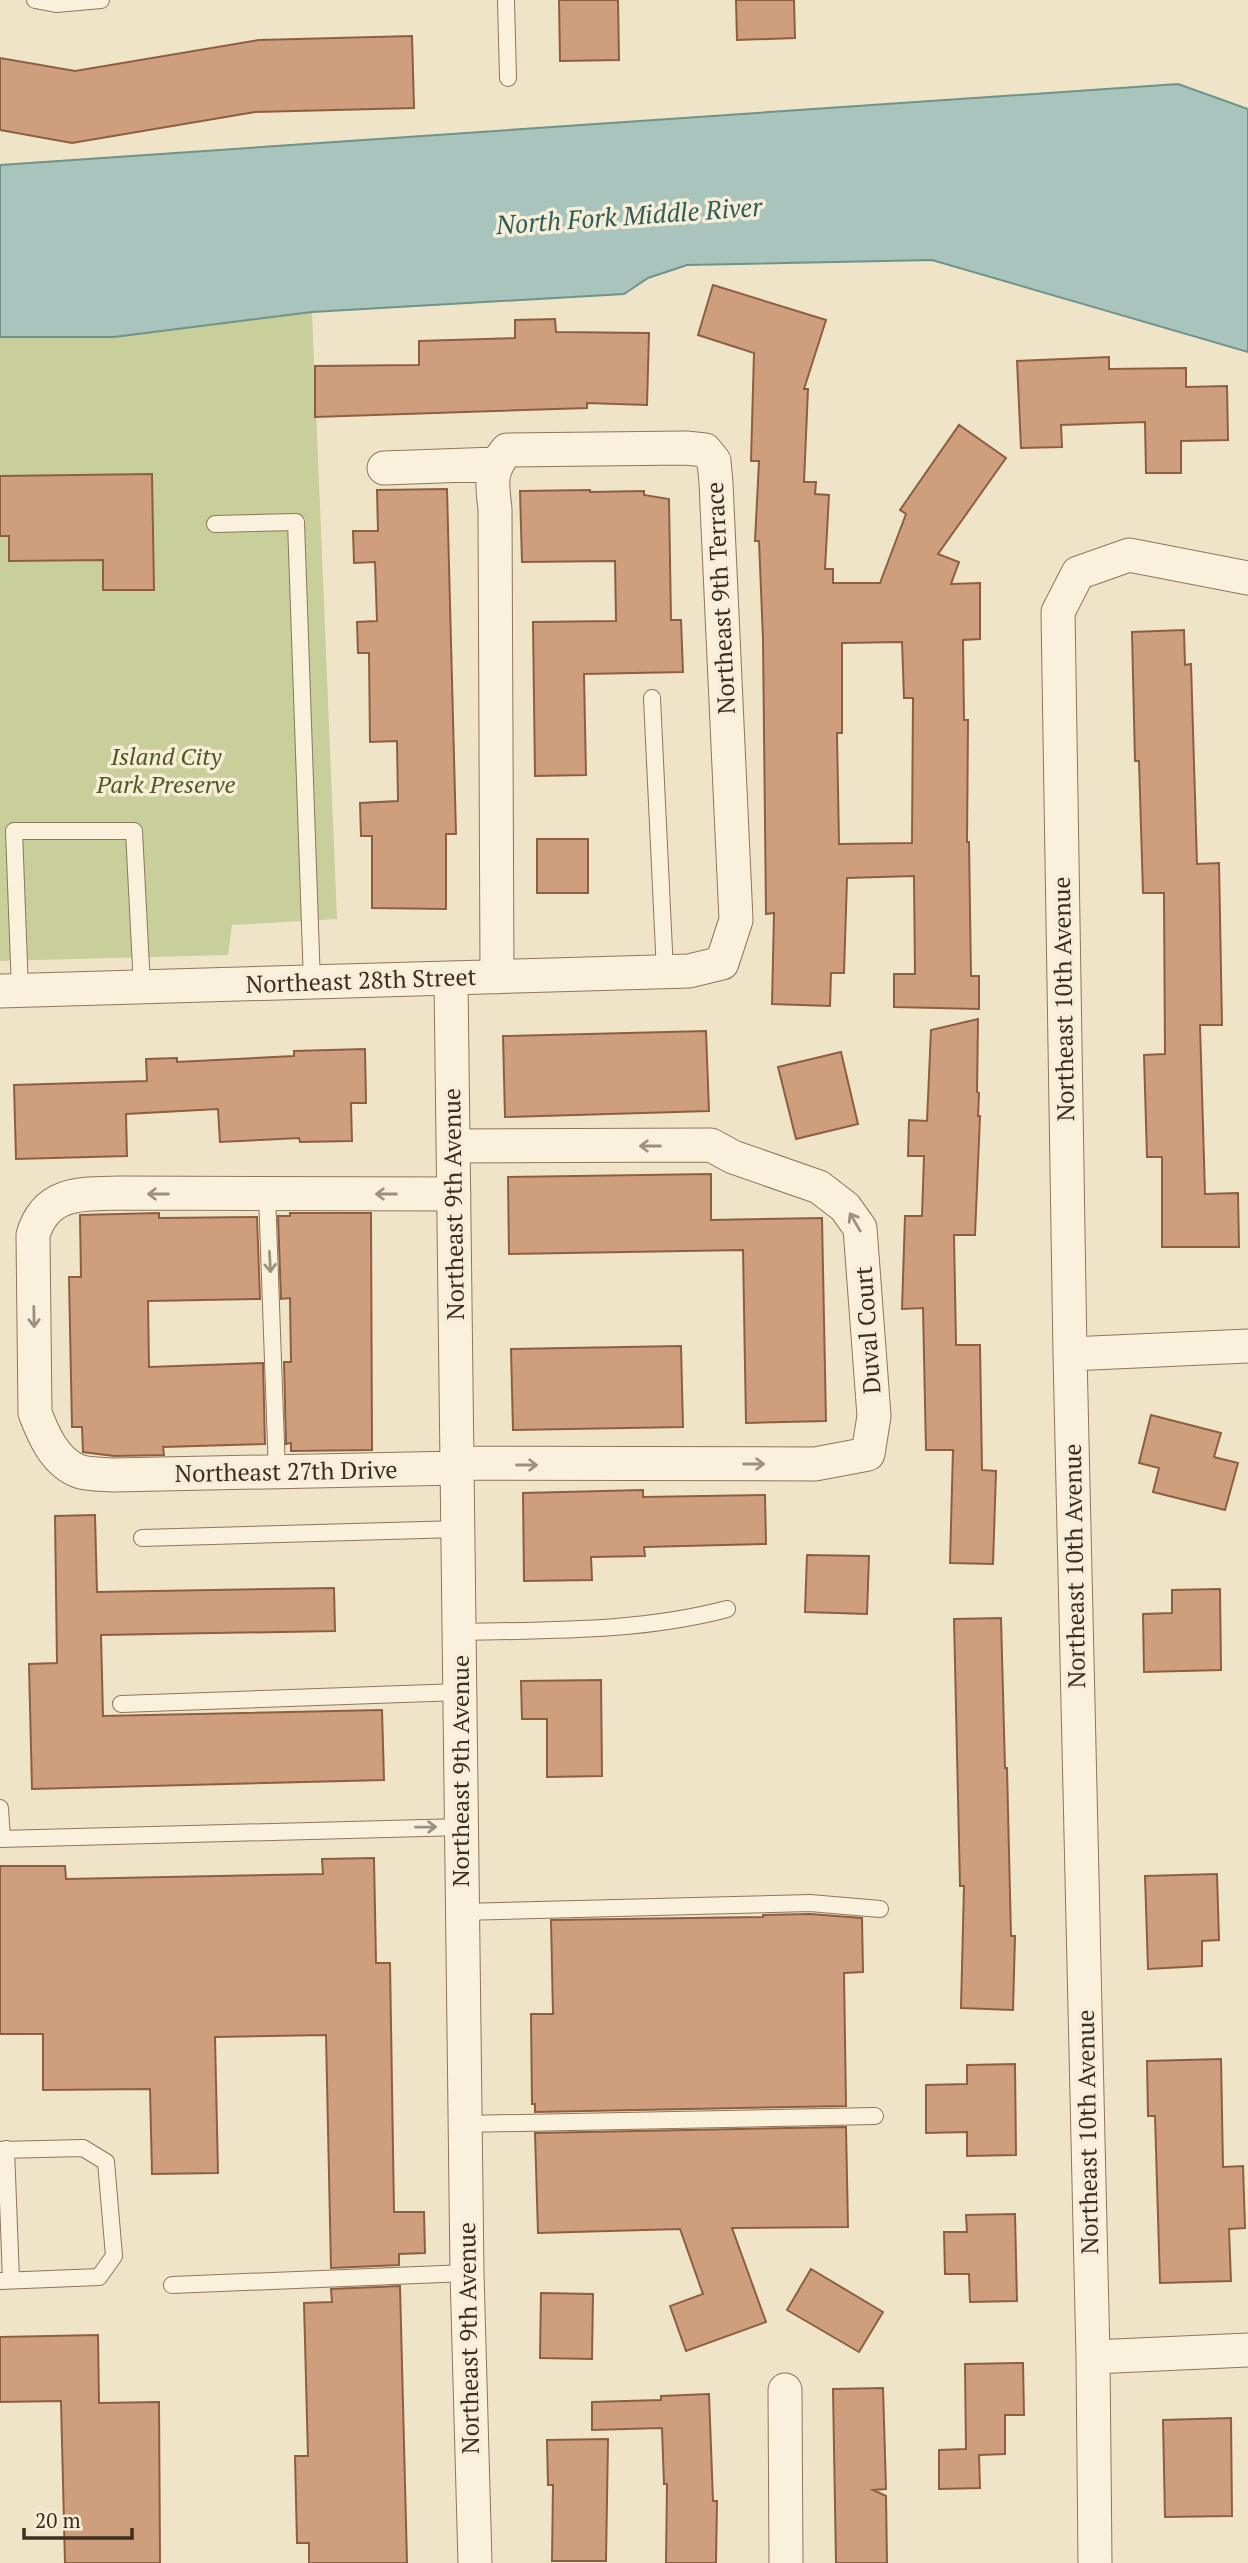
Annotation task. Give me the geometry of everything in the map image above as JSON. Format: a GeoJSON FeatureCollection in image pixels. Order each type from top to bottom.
{"type":"FeatureCollection","features":[{"type":"Feature","properties":{"kind":"street","name":"Northeast 9th Terrace"},"geometry":{"type":"LineString","coordinates":[[384,468],[496,464],[507,450],[686,448],[705,450],[714,461],[736,920],[722,963]]}},
{"type":"Feature","properties":{"kind":"street"},"geometry":{"type":"LineString","coordinates":[[496,464],[492,482],[495,522],[497,977]]}},
{"type":"Feature","properties":{"kind":"street","name":"Northeast 10th Avenue"},"geometry":{"type":"LineString","coordinates":[[1095,2563],[1058,612],[1079,573],[1129,555],[1248,578]]}},
{"type":"Feature","properties":{"kind":"street","name":"Northeast 28th Street"},"geometry":{"type":"LineString","coordinates":[[10,991],[665,972],[689,971],[722,963]]}},
{"type":"Feature","properties":{"kind":"street","name":"Northeast 9th Avenue"},"geometry":{"type":"LineString","coordinates":[[451,978],[467,2273],[475,2563]]}},
{"type":"Feature","properties":{"kind":"street","name":"Duval Court"},"geometry":{"type":"LineString","coordinates":[[453,1146],[711,1145],[733,1157],[819,1187],[845,1207],[860,1228],[874,1416],[868,1454],[815,1464],[458,1466]]}},
{"type":"Feature","properties":{"kind":"street","name":"Northeast 27th Drive"},"geometry":{"type":"LineString","coordinates":[[454,1194],[84,1194],[57,1200],[37,1220],[33,1235],[35,1413],[46,1439],[57,1454],[76,1471],[114,1475],[458,1466]]}},
{"type":"Feature","properties":{"kind":"street"},"geometry":{"type":"LineString","coordinates":[[1070,1354],[1248,1346]]}},
{"type":"Feature","properties":{"kind":"street"},"geometry":{"type":"LineString","coordinates":[[1093,2357],[1248,2350]]}},
{"type":"Feature","properties":{"kind":"street"},"geometry":{"type":"LineString","coordinates":[[785,2390],[786,2563]]}},
{"type":"Feature","properties":{"kind":"lane"},"geometry":{"type":"LineString","coordinates":[[35,0],[56,4],[101,0]]}},
{"type":"Feature","properties":{"kind":"lane"},"geometry":{"type":"LineString","coordinates":[[506,0],[508,78]]}},
{"type":"Feature","properties":{"kind":"lane"},"geometry":{"type":"LineString","coordinates":[[215,524],[296,522],[312,983]]}},
{"type":"Feature","properties":{"kind":"lane"},"geometry":{"type":"LineString","coordinates":[[652,698],[665,972]]}},
{"type":"Feature","properties":{"kind":"lane"},"geometry":{"type":"LineString","coordinates":[[10,991],[14,831],[134,831],[142,987]]}},
{"type":"Feature","properties":{"kind":"lane"},"geometry":{"type":"LineString","coordinates":[[267,1194],[277,1472]]}},
{"type":"Feature","properties":{"kind":"lane"},"geometry":{"type":"LineString","coordinates":[[142,1538],[459,1529]]}},
{"type":"Feature","properties":{"kind":"lane"},"geometry":{"type":"LineString","coordinates":[[460,1632],[601,1630],[697,1617],[727,1609]]}},
{"type":"Feature","properties":{"kind":"lane"},"geometry":{"type":"LineString","coordinates":[[121,1704],[460,1692]]}},
{"type":"Feature","properties":{"kind":"lane"},"geometry":{"type":"LineString","coordinates":[[0,1808],[1,1839],[462,1827]]}},
{"type":"Feature","properties":{"kind":"lane"},"geometry":{"type":"LineString","coordinates":[[462,1912],[810,1903],[880,1909]]}},
{"type":"Feature","properties":{"kind":"lane"},"geometry":{"type":"LineString","coordinates":[[465,2124],[875,2116]]}},
{"type":"Feature","properties":{"kind":"lane"},"geometry":{"type":"LineString","coordinates":[[83,2148],[106,2162],[114,2256],[99,2277],[5,2280],[3,2150],[83,2148]]}},
{"type":"Feature","properties":{"kind":"lane"},"geometry":{"type":"LineString","coordinates":[[172,2284],[467,2273]]}},
{"type":"Feature","properties":{"kind":"green space","name":"Island City Park Preserve"},"geometry":{"type":"Polygon","coordinates":[[[312,312],[337,919],[232,925],[228,955],[0,961],[0,337],[114,337],[312,312]]]}},
{"type":"Feature","properties":{"kind":"water","name":"North Fork Middle River"},"geometry":{"type":"Polygon","coordinates":[[[1178,84],[1248,109],[1248,352],[932,260],[687,265],[648,278],[624,294],[312,312],[114,337],[0,337],[0,165],[1178,84]]]}},
{"type":"Feature","properties":{"kind":"building"},"geometry":{"type":"Polygon","coordinates":[[[559,0],[618,0],[619,60],[560,61],[559,0]]]}},
{"type":"Feature","properties":{"kind":"building"},"geometry":{"type":"Polygon","coordinates":[[[736,0],[794,0],[795,38],[737,40],[736,0]]]}},
{"type":"Feature","properties":{"kind":"building"},"geometry":{"type":"Polygon","coordinates":[[[412,36],[414,108],[255,112],[72,143],[0,130],[0,58],[75,71],[259,40],[412,36]]]}},
{"type":"Feature","properties":{"kind":"building"},"geometry":{"type":"Polygon","coordinates":[[[713,285],[826,320],[804,389],[808,389],[804,482],[816,482],[815,494],[829,495],[825,569],[833,569],[833,583],[880,583],[906,514],[900,510],[959,425],[1006,458],[938,554],[959,562],[951,584],[980,583],[980,639],[963,640],[964,720],[968,720],[967,842],[971,976],[979,976],[979,1009],[894,1007],[894,974],[915,974],[914,876],[847,878],[844,973],[831,973],[830,1006],[772,1004],[774,913],[766,914],[763,639],[759,541],[755,541],[759,461],[751,461],[754,353],[698,335],[713,285]],[[902,642],[842,643],[842,733],[837,733],[839,844],[912,843],[913,698],[904,698],[902,642]]]}},
{"type":"Feature","properties":{"kind":"building"},"geometry":{"type":"Polygon","coordinates":[[[555,319],[556,332],[649,333],[647,405],[587,403],[587,408],[315,417],[315,366],[419,365],[419,341],[515,338],[515,320],[555,319]]]}},
{"type":"Feature","properties":{"kind":"building"},"geometry":{"type":"Polygon","coordinates":[[[1109,357],[1109,369],[1186,368],[1186,387],[1227,386],[1228,440],[1181,441],[1181,473],[1146,473],[1145,422],[1061,425],[1062,447],[1021,448],[1017,361],[1109,357]]]}},
{"type":"Feature","properties":{"kind":"building"},"geometry":{"type":"Polygon","coordinates":[[[152,474],[154,590],[103,590],[103,560],[9,561],[9,536],[0,536],[0,476],[152,474]]]}},
{"type":"Feature","properties":{"kind":"building"},"geometry":{"type":"Polygon","coordinates":[[[447,489],[456,834],[446,834],[446,909],[372,908],[372,836],[361,836],[360,803],[398,801],[397,741],[370,742],[369,653],[358,653],[357,622],[377,621],[375,562],[354,563],[353,531],[378,531],[377,490],[447,489]]]}},
{"type":"Feature","properties":{"kind":"building"},"geometry":{"type":"Polygon","coordinates":[[[520,491],[644,491],[644,495],[669,499],[671,620],[681,620],[683,672],[584,674],[586,775],[535,776],[533,622],[616,621],[615,561],[522,562],[520,491]]]}},
{"type":"Feature","properties":{"kind":"building"},"geometry":{"type":"Polygon","coordinates":[[[1184,630],[1185,665],[1191,664],[1197,864],[1219,863],[1222,1025],[1200,1025],[1205,1194],[1238,1193],[1239,1247],[1162,1247],[1162,1157],[1147,1157],[1144,1055],[1165,1054],[1164,893],[1143,893],[1139,761],[1135,761],[1132,632],[1184,630]]]}},
{"type":"Feature","properties":{"kind":"building"},"geometry":{"type":"Polygon","coordinates":[[[537,839],[588,839],[588,893],[537,893],[537,839]]]}},
{"type":"Feature","properties":{"kind":"building"},"geometry":{"type":"Polygon","coordinates":[[[978,1019],[977,1092],[980,1116],[975,1235],[954,1235],[956,1345],[980,1345],[982,1470],[996,1471],[993,1564],[950,1563],[953,1450],[926,1450],[923,1308],[902,1309],[905,1216],[922,1216],[924,1156],[908,1156],[909,1120],[927,1121],[931,1030],[978,1019]]]}},
{"type":"Feature","properties":{"kind":"building"},"geometry":{"type":"Polygon","coordinates":[[[706,1031],[709,1111],[505,1117],[503,1036],[706,1031]]]}},
{"type":"Feature","properties":{"kind":"building"},"geometry":{"type":"Polygon","coordinates":[[[365,1049],[366,1103],[351,1103],[352,1141],[300,1142],[299,1138],[220,1142],[218,1109],[126,1114],[127,1156],[16,1159],[14,1085],[147,1081],[146,1059],[177,1058],[177,1062],[294,1056],[294,1051],[365,1049]]]}},
{"type":"Feature","properties":{"kind":"building"},"geometry":{"type":"Polygon","coordinates":[[[841,1052],[858,1124],[796,1139],[778,1067],[841,1052]]]}},
{"type":"Feature","properties":{"kind":"building"},"geometry":{"type":"Polygon","coordinates":[[[711,1174],[711,1220],[822,1218],[826,1421],[746,1423],[743,1250],[509,1254],[508,1177],[711,1174]]]}},
{"type":"Feature","properties":{"kind":"building"},"geometry":{"type":"Polygon","coordinates":[[[159,1213],[159,1218],[257,1217],[260,1299],[148,1301],[149,1367],[263,1363],[265,1444],[163,1447],[164,1455],[114,1456],[83,1452],[82,1427],[72,1427],[69,1277],[81,1277],[80,1215],[159,1213]]]}},
{"type":"Feature","properties":{"kind":"building"},"geometry":{"type":"Polygon","coordinates":[[[290,1213],[371,1213],[372,1450],[291,1451],[291,1443],[286,1444],[284,1362],[291,1362],[290,1298],[281,1299],[278,1216],[290,1216],[290,1213]]]}},
{"type":"Feature","properties":{"kind":"building"},"geometry":{"type":"Polygon","coordinates":[[[681,1346],[683,1427],[513,1430],[511,1349],[681,1346]]]}},
{"type":"Feature","properties":{"kind":"building"},"geometry":{"type":"Polygon","coordinates":[[[1151,1415],[1221,1433],[1214,1457],[1238,1463],[1225,1510],[1153,1492],[1159,1468],[1139,1463],[1151,1415]]]}},
{"type":"Feature","properties":{"kind":"building"},"geometry":{"type":"Polygon","coordinates":[[[643,1490],[643,1497],[765,1495],[766,1544],[644,1547],[645,1556],[591,1557],[592,1580],[524,1581],[523,1493],[643,1490]]]}},
{"type":"Feature","properties":{"kind":"building"},"geometry":{"type":"Polygon","coordinates":[[[95,1515],[97,1592],[334,1588],[335,1631],[101,1635],[103,1716],[382,1710],[384,1780],[32,1789],[29,1664],[57,1663],[55,1516],[95,1515]]]}},
{"type":"Feature","properties":{"kind":"building"},"geometry":{"type":"Polygon","coordinates":[[[807,1555],[869,1556],[867,1614],[805,1612],[807,1555]]]}},
{"type":"Feature","properties":{"kind":"building"},"geometry":{"type":"Polygon","coordinates":[[[1220,1589],[1221,1670],[1144,1672],[1143,1614],[1172,1613],[1172,1590],[1220,1589]]]}},
{"type":"Feature","properties":{"kind":"building"},"geometry":{"type":"Polygon","coordinates":[[[1001,1618],[1011,1936],[1015,1936],[1013,2010],[961,2008],[964,1886],[960,1886],[954,1619],[1001,1618]]]}},
{"type":"Feature","properties":{"kind":"building"},"geometry":{"type":"Polygon","coordinates":[[[601,1680],[602,1776],[547,1777],[547,1719],[522,1719],[521,1681],[601,1680]]]}},
{"type":"Feature","properties":{"kind":"building"},"geometry":{"type":"Polygon","coordinates":[[[374,1858],[376,1963],[390,1963],[394,2212],[424,2212],[425,2253],[399,2254],[399,2265],[331,2268],[326,2035],[215,2037],[218,2173],[152,2174],[150,2089],[43,2090],[43,2034],[0,2034],[0,1866],[65,1866],[66,1879],[323,1874],[322,1859],[374,1858]]]}},
{"type":"Feature","properties":{"kind":"building"},"geometry":{"type":"Polygon","coordinates":[[[1217,1874],[1219,1940],[1202,1941],[1202,1966],[1148,1969],[1145,1876],[1217,1874]]]}},
{"type":"Feature","properties":{"kind":"building"},"geometry":{"type":"Polygon","coordinates":[[[810,1914],[862,1918],[863,1972],[844,1973],[846,2106],[535,2112],[535,2104],[532,2104],[531,2014],[553,2014],[551,1920],[810,1914]]]}},
{"type":"Feature","properties":{"kind":"building"},"geometry":{"type":"Polygon","coordinates":[[[1221,2059],[1223,2167],[1243,2166],[1245,2228],[1229,2229],[1231,2281],[1160,2283],[1155,2116],[1148,2116],[1147,2061],[1221,2059]]]}},
{"type":"Feature","properties":{"kind":"building"},"geometry":{"type":"Polygon","coordinates":[[[1015,2064],[1016,2155],[967,2156],[967,2132],[926,2133],[926,2085],[967,2084],[967,2065],[1015,2064]]]}},
{"type":"Feature","properties":{"kind":"building"},"geometry":{"type":"Polygon","coordinates":[[[846,2127],[848,2227],[732,2228],[766,2322],[686,2351],[670,2306],[703,2294],[680,2229],[538,2233],[535,2133],[846,2127]]]}},
{"type":"Feature","properties":{"kind":"building"},"geometry":{"type":"Polygon","coordinates":[[[1015,2214],[1017,2301],[970,2302],[969,2274],[945,2274],[944,2232],[967,2232],[966,2215],[1015,2214]]]}},
{"type":"Feature","properties":{"kind":"building"},"geometry":{"type":"Polygon","coordinates":[[[811,2269],[883,2312],[859,2352],[787,2310],[811,2269]]]}},
{"type":"Feature","properties":{"kind":"building"},"geometry":{"type":"Polygon","coordinates":[[[400,2286],[407,2563],[309,2563],[309,2543],[297,2543],[295,2456],[308,2456],[304,2303],[332,2302],[331,2289],[400,2286]]]}},
{"type":"Feature","properties":{"kind":"building"},"geometry":{"type":"Polygon","coordinates":[[[541,2293],[593,2294],[592,2359],[540,2358],[541,2293]]]}},
{"type":"Feature","properties":{"kind":"building"},"geometry":{"type":"Polygon","coordinates":[[[98,2335],[99,2403],[159,2402],[160,2563],[65,2563],[61,2401],[0,2402],[0,2337],[98,2335]]]}},
{"type":"Feature","properties":{"kind":"building"},"geometry":{"type":"Polygon","coordinates":[[[1023,2363],[1024,2415],[1005,2415],[1005,2454],[979,2455],[980,2488],[939,2489],[939,2450],[966,2449],[965,2364],[1023,2363]]]}},
{"type":"Feature","properties":{"kind":"building"},"geometry":{"type":"Polygon","coordinates":[[[883,2388],[886,2489],[873,2490],[886,2496],[887,2563],[836,2563],[833,2389],[883,2388]]]}},
{"type":"Feature","properties":{"kind":"building"},"geometry":{"type":"Polygon","coordinates":[[[709,2394],[713,2501],[717,2501],[716,2563],[666,2563],[667,2484],[664,2484],[662,2428],[592,2430],[592,2402],[661,2400],[661,2396],[709,2394]]]}},
{"type":"Feature","properties":{"kind":"building"},"geometry":{"type":"Polygon","coordinates":[[[1231,2418],[1232,2516],[1165,2517],[1163,2420],[1231,2418]]]}},
{"type":"Feature","properties":{"kind":"building"},"geometry":{"type":"Polygon","coordinates":[[[608,2439],[606,2561],[552,2561],[553,2485],[548,2485],[547,2440],[608,2439]]]}}]}
